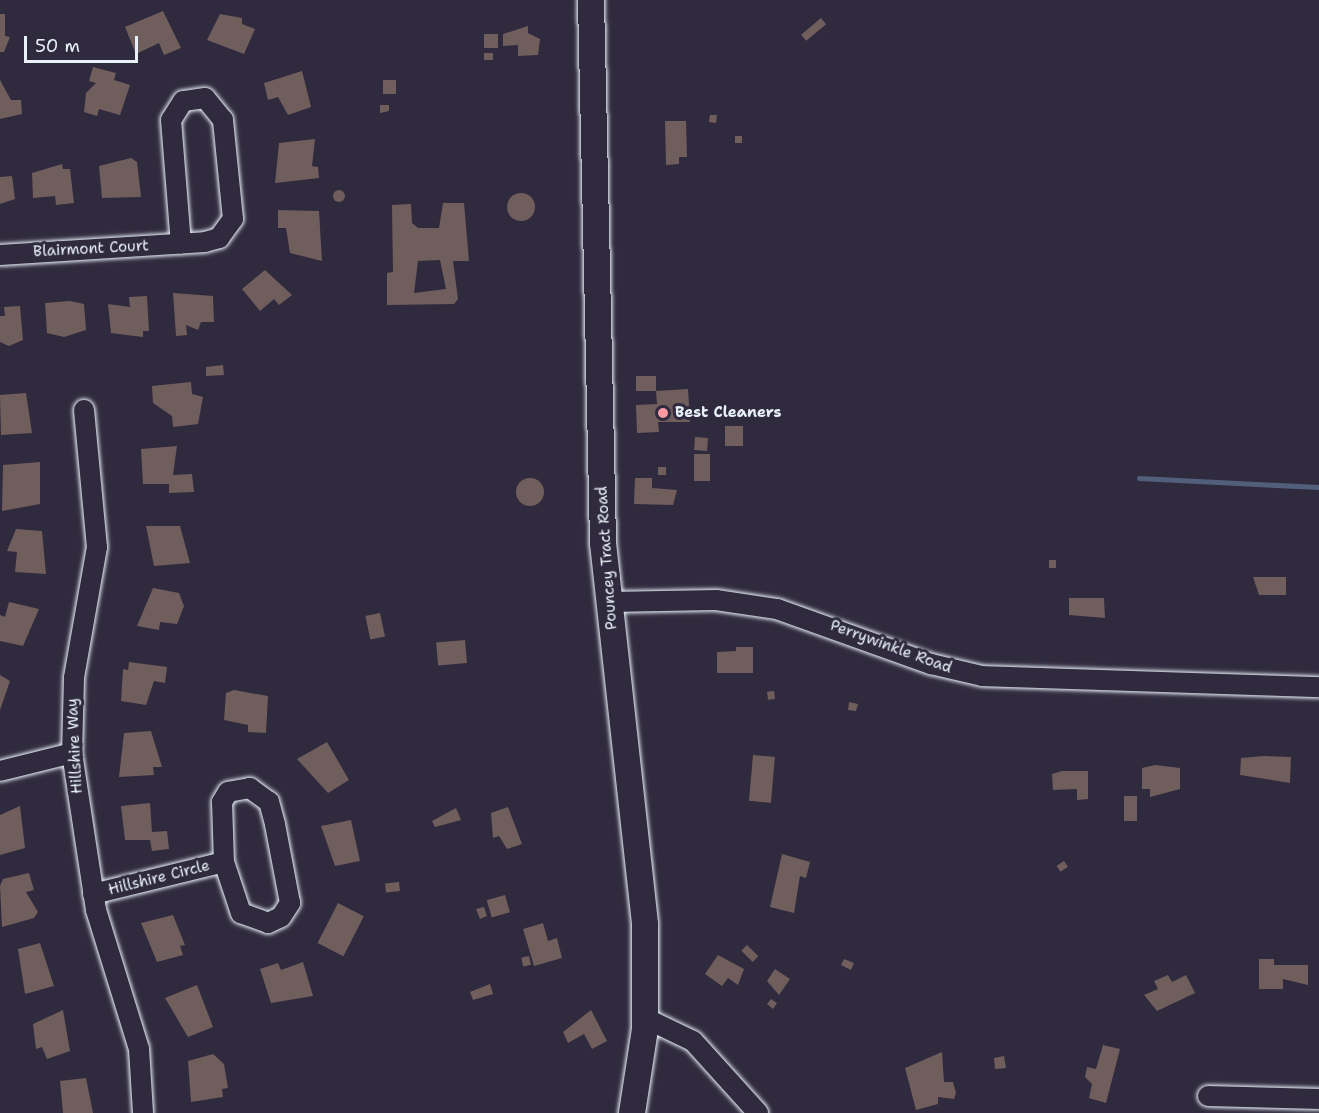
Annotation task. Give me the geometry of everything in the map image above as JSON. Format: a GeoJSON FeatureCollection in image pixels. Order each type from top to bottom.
{"type":"FeatureCollection","features":[{"type":"Feature","properties":{"kind":"main road","name":"Pouncey Tract Road"},"geometry":{"type":"LineString","coordinates":[[591,0],[601,471],[609,602],[645,925],[645,1018],[632,1113]]}},
{"type":"Feature","properties":{"kind":"street","name":"Blairmont Court"},"geometry":{"type":"LineString","coordinates":[[0,255],[182,243],[219,238],[232,219],[223,120],[212,102],[197,98],[183,101],[171,120],[182,243]]}},
{"type":"Feature","properties":{"kind":"street","name":"Hillshire Way"},"geometry":{"type":"LineString","coordinates":[[84,410],[97,547],[74,678],[72,753],[93,894],[139,1048],[143,1113]]}},
{"type":"Feature","properties":{"kind":"street","name":"Perrywinkle Road"},"geometry":{"type":"LineString","coordinates":[[609,602],[716,600],[777,609],[931,664],[982,676],[1319,687]]}},
{"type":"Feature","properties":{"kind":"street"},"geometry":{"type":"LineString","coordinates":[[0,771],[72,753]]}},
{"type":"Feature","properties":{"kind":"street","name":"Hillshire Circle"},"geometry":{"type":"LineString","coordinates":[[250,788],[269,802],[276,824],[290,893],[281,917],[268,923],[241,913],[224,862],[222,802],[228,792],[250,788]]}},
{"type":"Feature","properties":{"kind":"street","name":"Hillshire Circle"},"geometry":{"type":"LineString","coordinates":[[93,894],[224,862]]}},
{"type":"Feature","properties":{"kind":"street"},"geometry":{"type":"LineString","coordinates":[[645,1018],[693,1041],[758,1113]]}},
{"type":"Feature","properties":{"kind":"street"},"geometry":{"type":"LineString","coordinates":[[1208,1096],[1319,1099]]}},
{"type":"Feature","properties":{"kind":"building"},"geometry":{"type":"Polygon","coordinates":[[[163,11],[181,48],[164,55],[159,43],[136,54],[125,27],[163,11]]]}},
{"type":"Feature","properties":{"kind":"building"},"geometry":{"type":"Polygon","coordinates":[[[0,14],[5,14],[5,36],[10,37],[4,52],[0,52],[0,14]]]}},
{"type":"Feature","properties":{"kind":"building"},"geometry":{"type":"Polygon","coordinates":[[[220,14],[242,18],[242,24],[255,29],[244,54],[207,40],[220,14]]]}},
{"type":"Feature","properties":{"kind":"building"},"geometry":{"type":"Polygon","coordinates":[[[821,18],[826,24],[806,41],[801,35],[821,18]]]}},
{"type":"Feature","properties":{"kind":"building"},"geometry":{"type":"Polygon","coordinates":[[[528,26],[528,33],[540,39],[538,55],[518,56],[518,45],[503,46],[503,34],[528,26]]]}},
{"type":"Feature","properties":{"kind":"building"},"geometry":{"type":"Polygon","coordinates":[[[484,34],[498,34],[498,48],[484,48],[484,34]]]}},
{"type":"Feature","properties":{"kind":"building"},"geometry":{"type":"Polygon","coordinates":[[[484,53],[493,53],[493,60],[484,60],[484,53]]]}},
{"type":"Feature","properties":{"kind":"building"},"geometry":{"type":"Polygon","coordinates":[[[93,67],[116,73],[114,80],[130,85],[120,115],[99,109],[97,116],[84,112],[86,93],[96,83],[89,81],[93,67]]]}},
{"type":"Feature","properties":{"kind":"building"},"geometry":{"type":"Polygon","coordinates":[[[302,71],[311,107],[288,115],[278,97],[268,100],[264,83],[302,71]]]}},
{"type":"Feature","properties":{"kind":"building"},"geometry":{"type":"Polygon","coordinates":[[[0,80],[11,100],[21,100],[22,114],[0,119],[0,80]]]}},
{"type":"Feature","properties":{"kind":"building"},"geometry":{"type":"Polygon","coordinates":[[[383,80],[396,80],[396,94],[383,94],[383,80]]]}},
{"type":"Feature","properties":{"kind":"building"},"geometry":{"type":"Polygon","coordinates":[[[380,105],[389,105],[389,111],[380,113],[380,105]]]}},
{"type":"Feature","properties":{"kind":"building"},"geometry":{"type":"Polygon","coordinates":[[[710,115],[717,115],[716,123],[709,122],[710,115]]]}},
{"type":"Feature","properties":{"kind":"building"},"geometry":{"type":"Polygon","coordinates":[[[665,121],[686,121],[687,157],[679,157],[679,164],[666,165],[665,121]]]}},
{"type":"Feature","properties":{"kind":"building"},"geometry":{"type":"Polygon","coordinates":[[[735,136],[742,136],[742,143],[735,143],[735,136]]]}},
{"type":"Feature","properties":{"kind":"building"},"geometry":{"type":"Polygon","coordinates":[[[315,139],[312,166],[318,167],[319,178],[275,183],[279,143],[315,139]]]}},
{"type":"Feature","properties":{"kind":"building"},"geometry":{"type":"Polygon","coordinates":[[[131,158],[137,162],[141,197],[102,198],[99,166],[131,158]]]}},
{"type":"Feature","properties":{"kind":"building"},"geometry":{"type":"Polygon","coordinates":[[[62,164],[63,169],[70,169],[74,203],[56,205],[55,196],[33,198],[32,173],[62,164]]]}},
{"type":"Feature","properties":{"kind":"building"},"geometry":{"type":"Polygon","coordinates":[[[12,176],[15,199],[0,204],[0,177],[12,176]]]}},
{"type":"Feature","properties":{"kind":"building"},"geometry":{"type":"Polygon","coordinates":[[[339,190],[345,196],[339,202],[333,196],[339,190]]]}},
{"type":"Feature","properties":{"kind":"building"},"geometry":{"type":"Polygon","coordinates":[[[521,193],[531,197],[535,207],[531,217],[521,221],[511,217],[507,207],[511,197],[521,193]]]}},
{"type":"Feature","properties":{"kind":"building"},"geometry":{"type":"Polygon","coordinates":[[[443,203],[464,203],[469,261],[453,261],[458,299],[454,304],[387,305],[387,273],[393,272],[392,205],[411,204],[412,223],[418,228],[439,228],[443,203]],[[440,260],[418,261],[414,293],[446,289],[440,260]]]}},
{"type":"Feature","properties":{"kind":"building"},"geometry":{"type":"Polygon","coordinates":[[[278,210],[319,211],[322,261],[290,253],[286,228],[278,228],[278,210]]]}},
{"type":"Feature","properties":{"kind":"building"},"geometry":{"type":"Polygon","coordinates":[[[265,270],[292,295],[279,305],[274,299],[260,311],[242,289],[265,270]]]}},
{"type":"Feature","properties":{"kind":"building"},"geometry":{"type":"Polygon","coordinates":[[[173,293],[213,296],[214,322],[201,322],[198,330],[186,325],[187,335],[176,336],[173,293]]]}},
{"type":"Feature","properties":{"kind":"building"},"geometry":{"type":"Polygon","coordinates":[[[147,296],[149,331],[143,331],[143,337],[111,333],[108,304],[130,307],[129,297],[147,296]]]}},
{"type":"Feature","properties":{"kind":"building"},"geometry":{"type":"Polygon","coordinates":[[[70,301],[84,304],[86,330],[64,337],[47,333],[45,303],[70,301]]]}},
{"type":"Feature","properties":{"kind":"building"},"geometry":{"type":"Polygon","coordinates":[[[20,306],[23,340],[9,346],[0,342],[0,316],[5,316],[4,307],[20,306]]]}},
{"type":"Feature","properties":{"kind":"building"},"geometry":{"type":"Polygon","coordinates":[[[223,365],[224,375],[206,376],[206,367],[223,365]]]}},
{"type":"Feature","properties":{"kind":"building"},"geometry":{"type":"Polygon","coordinates":[[[636,376],[656,376],[656,391],[636,391],[636,376]]]}},
{"type":"Feature","properties":{"kind":"building"},"geometry":{"type":"Polygon","coordinates":[[[191,382],[192,394],[203,397],[198,424],[173,427],[172,416],[153,403],[152,386],[191,382]]]}},
{"type":"Feature","properties":{"kind":"building","name":"Best Cleaners"},"geometry":{"type":"Polygon","coordinates":[[[688,389],[690,422],[658,422],[659,432],[637,433],[636,405],[657,404],[656,391],[688,389]]]}},
{"type":"Feature","properties":{"kind":"building"},"geometry":{"type":"Polygon","coordinates":[[[26,393],[32,433],[1,435],[0,395],[26,393]]]}},
{"type":"Feature","properties":{"kind":"building"},"geometry":{"type":"Polygon","coordinates":[[[725,426],[743,426],[743,446],[725,446],[725,426]]]}},
{"type":"Feature","properties":{"kind":"building"},"geometry":{"type":"Polygon","coordinates":[[[695,437],[708,438],[707,451],[694,450],[695,437]]]}},
{"type":"Feature","properties":{"kind":"building"},"geometry":{"type":"Polygon","coordinates":[[[177,446],[173,475],[192,474],[194,492],[169,493],[169,484],[143,484],[141,449],[177,446]]]}},
{"type":"Feature","properties":{"kind":"building"},"geometry":{"type":"Polygon","coordinates":[[[694,454],[710,454],[710,481],[694,481],[694,454]]]}},
{"type":"Feature","properties":{"kind":"building"},"geometry":{"type":"Polygon","coordinates":[[[40,462],[40,504],[2,511],[3,465],[40,462]]]}},
{"type":"Feature","properties":{"kind":"building"},"geometry":{"type":"Polygon","coordinates":[[[658,467],[666,467],[666,475],[658,475],[658,467]]]}},
{"type":"Feature","properties":{"kind":"building"},"geometry":{"type":"Polygon","coordinates":[[[530,478],[540,482],[544,492],[540,502],[530,506],[520,502],[516,492],[520,482],[530,478]]]}},
{"type":"Feature","properties":{"kind":"building"},"geometry":{"type":"Polygon","coordinates":[[[635,478],[652,478],[652,488],[677,490],[673,505],[634,504],[635,478]]]}},
{"type":"Feature","properties":{"kind":"building"},"geometry":{"type":"Polygon","coordinates":[[[146,526],[180,526],[190,563],[154,566],[146,526]]]}},
{"type":"Feature","properties":{"kind":"building"},"geometry":{"type":"Polygon","coordinates":[[[16,529],[42,531],[46,574],[15,572],[17,552],[7,551],[16,529]]]}},
{"type":"Feature","properties":{"kind":"building"},"geometry":{"type":"Polygon","coordinates":[[[1049,560],[1056,560],[1056,568],[1049,568],[1049,560]]]}},
{"type":"Feature","properties":{"kind":"building"},"geometry":{"type":"Polygon","coordinates":[[[1253,577],[1286,577],[1286,595],[1259,595],[1253,577]]]}},
{"type":"Feature","properties":{"kind":"building"},"geometry":{"type":"Polygon","coordinates":[[[153,588],[179,593],[184,606],[177,624],[160,622],[159,630],[137,626],[153,588]]]}},
{"type":"Feature","properties":{"kind":"building"},"geometry":{"type":"Polygon","coordinates":[[[1069,598],[1104,598],[1105,618],[1069,615],[1069,598]]]}},
{"type":"Feature","properties":{"kind":"building"},"geometry":{"type":"Polygon","coordinates":[[[9,602],[39,609],[23,646],[0,641],[0,615],[5,617],[9,602]]]}},
{"type":"Feature","properties":{"kind":"building"},"geometry":{"type":"Polygon","coordinates":[[[380,613],[385,636],[370,640],[365,616],[380,613]]]}},
{"type":"Feature","properties":{"kind":"building"},"geometry":{"type":"Polygon","coordinates":[[[465,640],[467,663],[438,665],[436,643],[465,640]]]}},
{"type":"Feature","properties":{"kind":"building"},"geometry":{"type":"Polygon","coordinates":[[[736,647],[753,647],[753,673],[717,673],[717,652],[736,651],[736,647]]]}},
{"type":"Feature","properties":{"kind":"building"},"geometry":{"type":"Polygon","coordinates":[[[129,662],[167,667],[165,683],[154,681],[146,705],[121,701],[123,669],[128,670],[129,662]]]}},
{"type":"Feature","properties":{"kind":"building"},"geometry":{"type":"Polygon","coordinates":[[[0,675],[10,681],[0,710],[0,675]]]}},
{"type":"Feature","properties":{"kind":"building"},"geometry":{"type":"Polygon","coordinates":[[[234,690],[268,696],[266,733],[248,732],[248,725],[224,720],[226,693],[234,690]]]}},
{"type":"Feature","properties":{"kind":"building"},"geometry":{"type":"Polygon","coordinates":[[[774,691],[775,699],[768,700],[767,692],[774,691]]]}},
{"type":"Feature","properties":{"kind":"building"},"geometry":{"type":"Polygon","coordinates":[[[849,702],[858,704],[856,711],[848,710],[849,702]]]}},
{"type":"Feature","properties":{"kind":"building"},"geometry":{"type":"Polygon","coordinates":[[[151,731],[162,767],[153,767],[154,775],[119,777],[124,733],[151,731]]]}},
{"type":"Feature","properties":{"kind":"building"},"geometry":{"type":"Polygon","coordinates":[[[327,742],[349,780],[328,793],[297,759],[327,742]]]}},
{"type":"Feature","properties":{"kind":"building"},"geometry":{"type":"Polygon","coordinates":[[[753,755],[775,757],[771,803],[749,801],[753,755]]]}},
{"type":"Feature","properties":{"kind":"building"},"geometry":{"type":"Polygon","coordinates":[[[1291,757],[1290,783],[1240,775],[1241,758],[1291,757]]]}},
{"type":"Feature","properties":{"kind":"building"},"geometry":{"type":"Polygon","coordinates":[[[1155,765],[1180,768],[1180,789],[1150,797],[1150,789],[1142,789],[1142,768],[1155,765]]]}},
{"type":"Feature","properties":{"kind":"building"},"geometry":{"type":"Polygon","coordinates":[[[1062,771],[1088,771],[1088,799],[1077,800],[1077,789],[1053,790],[1052,774],[1062,771]]]}},
{"type":"Feature","properties":{"kind":"building"},"geometry":{"type":"Polygon","coordinates":[[[1124,796],[1137,796],[1137,821],[1124,821],[1124,796]]]}},
{"type":"Feature","properties":{"kind":"building"},"geometry":{"type":"Polygon","coordinates":[[[150,803],[152,832],[167,831],[169,849],[152,851],[150,840],[125,840],[121,806],[150,803]]]}},
{"type":"Feature","properties":{"kind":"building"},"geometry":{"type":"Polygon","coordinates":[[[20,806],[25,848],[0,855],[0,815],[20,806]]]}},
{"type":"Feature","properties":{"kind":"building"},"geometry":{"type":"Polygon","coordinates":[[[508,807],[522,844],[507,849],[499,836],[493,838],[491,813],[508,807]]]}},
{"type":"Feature","properties":{"kind":"building"},"geometry":{"type":"Polygon","coordinates":[[[456,808],[461,820],[435,827],[432,821],[456,808]]]}},
{"type":"Feature","properties":{"kind":"building"},"geometry":{"type":"Polygon","coordinates":[[[351,820],[360,861],[335,866],[321,826],[351,820]]]}},
{"type":"Feature","properties":{"kind":"building"},"geometry":{"type":"Polygon","coordinates":[[[782,854],[810,862],[806,878],[800,876],[794,913],[770,907],[782,854]]]}},
{"type":"Feature","properties":{"kind":"building"},"geometry":{"type":"Polygon","coordinates":[[[1064,861],[1068,867],[1060,872],[1057,866],[1064,861]]]}},
{"type":"Feature","properties":{"kind":"building"},"geometry":{"type":"Polygon","coordinates":[[[29,873],[34,890],[26,892],[38,912],[34,918],[2,927],[0,886],[3,879],[29,873]]]}},
{"type":"Feature","properties":{"kind":"building"},"geometry":{"type":"Polygon","coordinates":[[[399,882],[400,891],[386,892],[385,883],[399,882]]]}},
{"type":"Feature","properties":{"kind":"building"},"geometry":{"type":"Polygon","coordinates":[[[505,895],[510,912],[492,918],[487,900],[505,895]]]}},
{"type":"Feature","properties":{"kind":"building"},"geometry":{"type":"Polygon","coordinates":[[[338,903],[364,916],[343,956],[318,943],[338,903]]]}},
{"type":"Feature","properties":{"kind":"building"},"geometry":{"type":"Polygon","coordinates":[[[484,907],[487,916],[480,919],[476,909],[484,907]]]}},
{"type":"Feature","properties":{"kind":"building"},"geometry":{"type":"Polygon","coordinates":[[[173,915],[185,945],[180,946],[183,955],[157,962],[141,923],[173,915]]]}},
{"type":"Feature","properties":{"kind":"building"},"geometry":{"type":"Polygon","coordinates":[[[543,923],[548,941],[557,938],[562,958],[534,966],[523,929],[543,923]]]}},
{"type":"Feature","properties":{"kind":"building"},"geometry":{"type":"Polygon","coordinates":[[[40,943],[54,986],[25,994],[18,949],[40,943]]]}},
{"type":"Feature","properties":{"kind":"building"},"geometry":{"type":"Polygon","coordinates":[[[747,945],[758,956],[753,962],[741,951],[747,945]]]}},
{"type":"Feature","properties":{"kind":"building"},"geometry":{"type":"Polygon","coordinates":[[[718,955],[744,969],[738,985],[728,978],[722,986],[705,974],[718,955]]]}},
{"type":"Feature","properties":{"kind":"building"},"geometry":{"type":"Polygon","coordinates":[[[529,956],[531,965],[523,967],[521,958],[529,956]]]}},
{"type":"Feature","properties":{"kind":"building"},"geometry":{"type":"Polygon","coordinates":[[[844,959],[854,963],[851,970],[841,965],[844,959]]]}},
{"type":"Feature","properties":{"kind":"building"},"geometry":{"type":"Polygon","coordinates":[[[1259,959],[1274,959],[1274,965],[1308,965],[1308,985],[1283,979],[1283,989],[1259,989],[1259,959]]]}},
{"type":"Feature","properties":{"kind":"building"},"geometry":{"type":"Polygon","coordinates":[[[303,962],[313,996],[271,1003],[260,969],[278,963],[281,970],[303,962]]]}},
{"type":"Feature","properties":{"kind":"building"},"geometry":{"type":"Polygon","coordinates":[[[775,969],[790,979],[779,995],[767,981],[775,969]]]}},
{"type":"Feature","properties":{"kind":"building"},"geometry":{"type":"Polygon","coordinates":[[[1168,975],[1172,982],[1186,975],[1195,993],[1157,1011],[1144,995],[1158,989],[1154,981],[1168,975]]]}},
{"type":"Feature","properties":{"kind":"building"},"geometry":{"type":"Polygon","coordinates":[[[490,984],[493,994],[473,1000],[470,992],[490,984]]]}},
{"type":"Feature","properties":{"kind":"building"},"geometry":{"type":"Polygon","coordinates":[[[197,985],[213,1027],[188,1037],[165,998],[197,985]]]}},
{"type":"Feature","properties":{"kind":"building"},"geometry":{"type":"Polygon","coordinates":[[[771,999],[777,1003],[773,1009],[767,1004],[771,999]]]}},
{"type":"Feature","properties":{"kind":"building"},"geometry":{"type":"Polygon","coordinates":[[[63,1010],[70,1051],[47,1059],[42,1047],[36,1049],[33,1024],[63,1010]]]}},
{"type":"Feature","properties":{"kind":"building"},"geometry":{"type":"Polygon","coordinates":[[[591,1010],[607,1041],[592,1049],[584,1034],[568,1043],[563,1032],[591,1010]]]}},
{"type":"Feature","properties":{"kind":"building"},"geometry":{"type":"Polygon","coordinates":[[[1103,1045],[1120,1049],[1106,1103],[1089,1098],[1092,1084],[1085,1077],[1087,1067],[1096,1069],[1103,1045]]]}},
{"type":"Feature","properties":{"kind":"building"},"geometry":{"type":"Polygon","coordinates":[[[942,1052],[944,1082],[953,1082],[956,1093],[954,1099],[938,1097],[938,1104],[916,1110],[905,1068],[942,1052]]]}},
{"type":"Feature","properties":{"kind":"building"},"geometry":{"type":"Polygon","coordinates":[[[213,1054],[224,1064],[228,1088],[222,1089],[223,1097],[191,1102],[188,1061],[213,1054]]]}},
{"type":"Feature","properties":{"kind":"building"},"geometry":{"type":"Polygon","coordinates":[[[1004,1056],[1006,1068],[995,1069],[994,1058],[1004,1056]]]}},
{"type":"Feature","properties":{"kind":"building"},"geometry":{"type":"Polygon","coordinates":[[[86,1078],[93,1113],[63,1113],[60,1081],[86,1078]]]}},
{"type":"Feature","properties":{"kind":"waterway"},"geometry":{"type":"LineString","coordinates":[[1139,478],[1319,487]]}},
{"type":"Feature","properties":{"kind":"place","name":"Best Cleaners"},"geometry":{"type":"Point","coordinates":[663,413]}}]}
